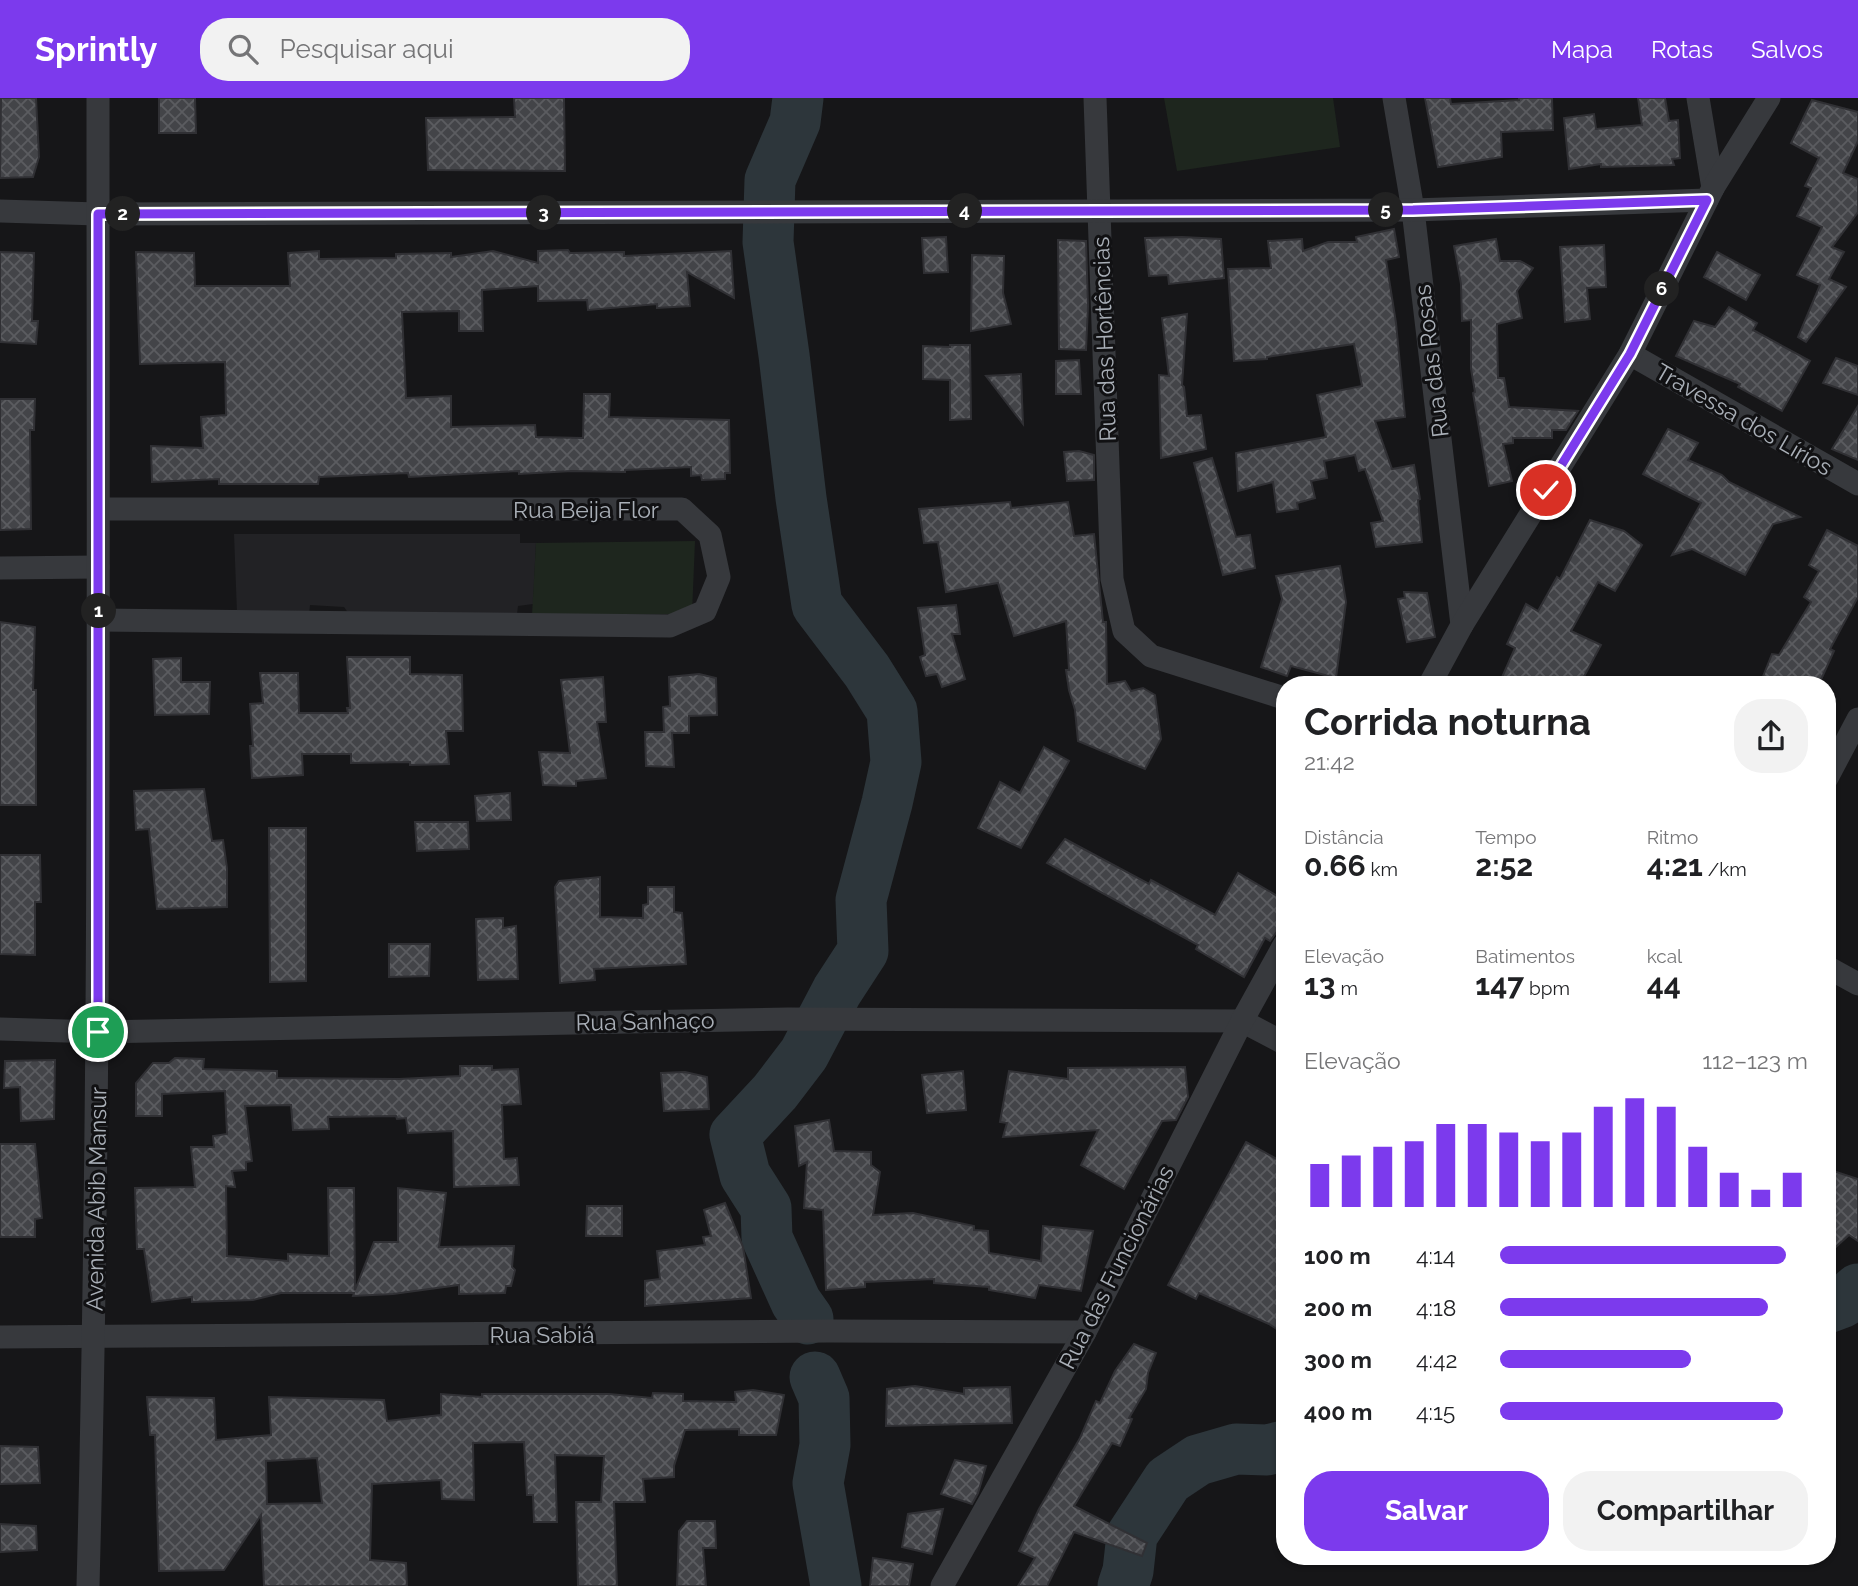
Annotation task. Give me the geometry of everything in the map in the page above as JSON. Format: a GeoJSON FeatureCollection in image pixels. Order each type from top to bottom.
{"type":"FeatureCollection","features":[{"type":"Feature","properties":{"kind":"street","name":"Avenida Abib Mansur"},"geometry":{"type":"LineString","coordinates":[[88,1586],[95,1337],[98,1032],[98,98]]}},
{"type":"Feature","properties":{"kind":"street","name":"Rua das Hortências"},"geometry":{"type":"LineString","coordinates":[[1095,98],[1112,579],[1124,631],[1151,656],[1276,695]]}},
{"type":"Feature","properties":{"kind":"street","name":"Rua das Rosas"},"geometry":{"type":"LineString","coordinates":[[1394,98],[1413,210],[1462,625]]}},
{"type":"Feature","properties":{"kind":"street"},"geometry":{"type":"LineString","coordinates":[[1699,98],[1710,194]]}},
{"type":"Feature","properties":{"kind":"street"},"geometry":{"type":"LineString","coordinates":[[1434,676],[1462,625],[1630,354],[1710,194],[1769,98]]}},
{"type":"Feature","properties":{"kind":"street"},"geometry":{"type":"LineString","coordinates":[[0,211],[98,214],[1413,210],[1710,194]]}},
{"type":"Feature","properties":{"kind":"street","name":"Travessa dos Lírios"},"geometry":{"type":"LineString","coordinates":[[1630,354],[1858,484]]}},
{"type":"Feature","properties":{"kind":"street","name":"Rua Beija Flor"},"geometry":{"type":"LineString","coordinates":[[99,509],[682,509],[710,535],[719,577],[705,611],[670,626],[99,620]]}},
{"type":"Feature","properties":{"kind":"street"},"geometry":{"type":"LineString","coordinates":[[0,568],[98,567]]}},
{"type":"Feature","properties":{"kind":"street"},"geometry":{"type":"LineString","coordinates":[[1836,761],[1858,719]]}},
{"type":"Feature","properties":{"kind":"street","name":"Rua das Funcionárias"},"geometry":{"type":"LineString","coordinates":[[942,1586],[1085,1332],[1242,1021],[1276,959]]}},
{"type":"Feature","properties":{"kind":"street"},"geometry":{"type":"LineString","coordinates":[[1836,972],[1858,984]]}},
{"type":"Feature","properties":{"kind":"street","name":"Rua Sanhaço"},"geometry":{"type":"LineString","coordinates":[[0,1029],[98,1032],[859,1018],[1242,1021],[1276,1039]]}},
{"type":"Feature","properties":{"kind":"street","name":"Rua Sabiá"},"geometry":{"type":"LineString","coordinates":[[0,1337],[829,1331],[1085,1332]]}},
{"type":"Feature","properties":{"kind":"shaded area"},"geometry":{"type":"Polygon","coordinates":[[[1164,98],[1333,98],[1340,147],[1177,171],[1164,98]]]}},
{"type":"Feature","properties":{"kind":"shaded area"},"geometry":{"type":"Polygon","coordinates":[[[234,534],[520,534],[520,543],[536,543],[533,604],[518,606],[517,614],[349,614],[344,607],[310,605],[309,615],[237,613],[234,534]]]}},
{"type":"Feature","properties":{"kind":"shaded area"},"geometry":{"type":"Polygon","coordinates":[[[695,541],[692,614],[532,615],[536,543],[695,541]]]}},
{"type":"Feature","properties":{"kind":"building"},"geometry":{"type":"Polygon","coordinates":[[[1,98],[36,98],[39,157],[33,177],[0,178],[1,98]]]}},
{"type":"Feature","properties":{"kind":"building"},"geometry":{"type":"Polygon","coordinates":[[[159,98],[195,98],[196,133],[159,133],[159,98]]]}},
{"type":"Feature","properties":{"kind":"building"},"geometry":{"type":"Polygon","coordinates":[[[514,98],[564,98],[565,171],[428,170],[426,118],[515,117],[514,98]]]}},
{"type":"Feature","properties":{"kind":"building"},"geometry":{"type":"Polygon","coordinates":[[[1425,98],[1450,98],[1451,104],[1552,98],[1553,130],[1501,132],[1502,157],[1438,167],[1425,98]]]}},
{"type":"Feature","properties":{"kind":"building"},"geometry":{"type":"Polygon","coordinates":[[[1638,98],[1665,98],[1669,121],[1678,120],[1680,158],[1672,159],[1674,165],[1601,167],[1601,164],[1569,169],[1564,118],[1594,114],[1596,129],[1642,125],[1638,98]]]}},
{"type":"Feature","properties":{"kind":"building"},"geometry":{"type":"Polygon","coordinates":[[[1812,100],[1858,112],[1858,141],[1843,173],[1858,179],[1858,212],[1832,247],[1844,252],[1829,279],[1846,287],[1806,342],[1798,337],[1820,285],[1797,275],[1822,227],[1797,216],[1811,188],[1805,186],[1819,158],[1791,143],[1812,100]]]}},
{"type":"Feature","properties":{"kind":"building"},"geometry":{"type":"Polygon","coordinates":[[[1394,229],[1399,257],[1386,260],[1396,323],[1405,417],[1375,421],[1392,469],[1414,465],[1420,499],[1422,542],[1376,547],[1371,523],[1383,521],[1365,469],[1359,471],[1355,455],[1324,461],[1327,478],[1311,481],[1315,498],[1297,503],[1298,509],[1277,512],[1273,482],[1238,491],[1236,453],[1326,437],[1317,395],[1362,386],[1354,344],[1267,359],[1234,361],[1228,269],[1271,268],[1268,241],[1302,239],[1303,251],[1328,242],[1357,242],[1356,237],[1394,229]]]}},
{"type":"Feature","properties":{"kind":"building"},"geometry":{"type":"Polygon","coordinates":[[[946,237],[948,272],[924,273],[922,238],[946,237]]]}},
{"type":"Feature","properties":{"kind":"building"},"geometry":{"type":"Polygon","coordinates":[[[1145,238],[1221,239],[1224,278],[1169,284],[1168,275],[1149,276],[1145,238]]]}},
{"type":"Feature","properties":{"kind":"building"},"geometry":{"type":"Polygon","coordinates":[[[1496,239],[1500,261],[1520,261],[1533,268],[1517,291],[1522,318],[1497,324],[1498,378],[1504,378],[1509,407],[1578,411],[1566,430],[1552,430],[1552,438],[1513,438],[1513,443],[1503,444],[1512,481],[1489,486],[1473,393],[1471,320],[1462,321],[1461,284],[1454,246],[1496,239]]]}},
{"type":"Feature","properties":{"kind":"building"},"geometry":{"type":"Polygon","coordinates":[[[1058,240],[1086,241],[1086,350],[1059,349],[1058,240]]]}},
{"type":"Feature","properties":{"kind":"building"},"geometry":{"type":"Polygon","coordinates":[[[1604,245],[1606,287],[1587,288],[1590,319],[1565,322],[1560,247],[1604,245]]]}},
{"type":"Feature","properties":{"kind":"building"},"geometry":{"type":"Polygon","coordinates":[[[568,250],[570,253],[624,252],[624,256],[731,251],[734,298],[687,272],[690,306],[657,308],[657,304],[588,310],[587,300],[538,301],[538,286],[482,290],[483,331],[459,331],[459,311],[402,312],[406,398],[451,396],[451,427],[535,425],[536,437],[583,438],[584,394],[610,394],[609,417],[729,420],[730,473],[725,473],[725,479],[702,480],[701,475],[691,476],[691,467],[625,472],[519,474],[519,471],[409,477],[408,473],[319,477],[318,484],[219,484],[219,479],[152,482],[151,446],[203,448],[201,417],[226,415],[225,362],[140,364],[136,252],[194,253],[195,286],[290,286],[288,253],[319,251],[319,259],[396,258],[396,254],[451,253],[451,257],[493,251],[538,263],[538,251],[568,250]]]}},
{"type":"Feature","properties":{"kind":"building"},"geometry":{"type":"Polygon","coordinates":[[[0,252],[34,253],[32,321],[38,321],[36,344],[0,342],[0,252]]]}},
{"type":"Feature","properties":{"kind":"building"},"geometry":{"type":"Polygon","coordinates":[[[1717,252],[1760,275],[1746,300],[1704,277],[1717,252]]]}},
{"type":"Feature","properties":{"kind":"building"},"geometry":{"type":"Polygon","coordinates":[[[972,255],[1004,256],[1003,293],[1011,324],[971,331],[972,255]]]}},
{"type":"Feature","properties":{"kind":"building"},"geometry":{"type":"Polygon","coordinates":[[[1729,307],[1757,323],[1753,330],[1810,361],[1782,411],[1738,387],[1740,384],[1676,356],[1694,321],[1715,327],[1729,307]]]}},
{"type":"Feature","properties":{"kind":"building"},"geometry":{"type":"Polygon","coordinates":[[[1187,314],[1182,385],[1187,416],[1201,415],[1206,449],[1161,458],[1159,375],[1169,376],[1162,318],[1187,314]]]}},
{"type":"Feature","properties":{"kind":"building"},"geometry":{"type":"Polygon","coordinates":[[[970,345],[971,419],[950,420],[950,380],[923,379],[923,346],[970,345]]]}},
{"type":"Feature","properties":{"kind":"building"},"geometry":{"type":"Polygon","coordinates":[[[1836,358],[1858,366],[1858,395],[1823,383],[1836,358]]]}},
{"type":"Feature","properties":{"kind":"building"},"geometry":{"type":"Polygon","coordinates":[[[1079,360],[1081,394],[1056,394],[1056,361],[1079,360]]]}},
{"type":"Feature","properties":{"kind":"building"},"geometry":{"type":"Polygon","coordinates":[[[1021,374],[1023,424],[986,376],[1021,374]]]}},
{"type":"Feature","properties":{"kind":"building"},"geometry":{"type":"Polygon","coordinates":[[[0,399],[35,399],[34,430],[30,430],[31,529],[0,530],[0,399]]]}},
{"type":"Feature","properties":{"kind":"building"},"geometry":{"type":"Polygon","coordinates":[[[1858,406],[1858,460],[1832,449],[1858,406]]]}},
{"type":"Feature","properties":{"kind":"building"},"geometry":{"type":"Polygon","coordinates":[[[1668,429],[1698,443],[1688,460],[1800,517],[1773,524],[1745,575],[1692,549],[1672,555],[1701,503],[1643,474],[1668,429]]]}},
{"type":"Feature","properties":{"kind":"building"},"geometry":{"type":"Polygon","coordinates":[[[1079,451],[1094,455],[1094,480],[1067,481],[1064,452],[1079,451]]]}},
{"type":"Feature","properties":{"kind":"building"},"geometry":{"type":"Polygon","coordinates":[[[1212,458],[1236,537],[1250,535],[1255,568],[1223,575],[1194,463],[1212,458]]]}},
{"type":"Feature","properties":{"kind":"building"},"geometry":{"type":"Polygon","coordinates":[[[1010,502],[1011,508],[1068,502],[1074,536],[1094,534],[1103,622],[1106,622],[1107,684],[1125,681],[1131,691],[1143,688],[1155,695],[1161,739],[1145,769],[1078,741],[1075,710],[1066,670],[1069,670],[1066,621],[1014,636],[998,583],[946,592],[938,542],[924,543],[919,509],[1010,502]]]}},
{"type":"Feature","properties":{"kind":"building"},"geometry":{"type":"Polygon","coordinates":[[[1590,520],[1624,531],[1642,545],[1615,591],[1598,582],[1571,631],[1601,645],[1584,676],[1503,676],[1515,648],[1507,644],[1526,604],[1538,611],[1557,577],[1560,579],[1590,520]]]}},
{"type":"Feature","properties":{"kind":"building"},"geometry":{"type":"Polygon","coordinates":[[[1827,530],[1858,546],[1858,597],[1830,649],[1834,651],[1823,676],[1763,676],[1772,654],[1779,655],[1811,602],[1804,597],[1819,571],[1809,565],[1827,530]]]}},
{"type":"Feature","properties":{"kind":"building"},"geometry":{"type":"Polygon","coordinates":[[[1340,566],[1346,602],[1336,676],[1291,666],[1287,676],[1261,667],[1282,599],[1276,576],[1340,566]]]}},
{"type":"Feature","properties":{"kind":"building"},"geometry":{"type":"Polygon","coordinates":[[[1404,592],[1427,593],[1435,637],[1407,642],[1398,599],[1405,598],[1404,592]]]}},
{"type":"Feature","properties":{"kind":"building"},"geometry":{"type":"Polygon","coordinates":[[[956,605],[960,634],[952,634],[965,679],[942,687],[937,674],[926,676],[920,657],[925,655],[918,608],[956,605]]]}},
{"type":"Feature","properties":{"kind":"building"},"geometry":{"type":"Polygon","coordinates":[[[0,622],[35,627],[33,690],[36,690],[36,805],[0,805],[0,622]]]}},
{"type":"Feature","properties":{"kind":"building"},"geometry":{"type":"Polygon","coordinates":[[[347,657],[410,657],[410,674],[462,675],[463,731],[446,731],[449,764],[351,763],[351,754],[302,754],[303,775],[252,778],[250,704],[263,703],[260,673],[298,673],[299,713],[348,713],[347,657]]]}},
{"type":"Feature","properties":{"kind":"building"},"geometry":{"type":"Polygon","coordinates":[[[181,658],[181,682],[210,682],[209,714],[155,715],[153,659],[181,658]]]}},
{"type":"Feature","properties":{"kind":"building"},"geometry":{"type":"Polygon","coordinates":[[[699,674],[716,678],[717,715],[689,716],[689,733],[672,733],[674,767],[646,766],[645,732],[664,732],[663,707],[670,706],[669,677],[699,674]]]}},
{"type":"Feature","properties":{"kind":"building"},"geometry":{"type":"Polygon","coordinates":[[[603,677],[606,722],[597,722],[606,778],[576,781],[576,786],[543,785],[539,752],[570,753],[561,680],[603,677]]]}},
{"type":"Feature","properties":{"kind":"building"},"geometry":{"type":"Polygon","coordinates":[[[1044,747],[1069,761],[1021,848],[978,828],[1000,782],[1020,793],[1044,747]]]}},
{"type":"Feature","properties":{"kind":"building"},"geometry":{"type":"Polygon","coordinates":[[[204,789],[212,841],[223,840],[227,868],[227,907],[157,909],[149,829],[136,830],[134,791],[204,789]]]}},
{"type":"Feature","properties":{"kind":"building"},"geometry":{"type":"Polygon","coordinates":[[[510,793],[511,820],[477,821],[475,796],[510,793]]]}},
{"type":"Feature","properties":{"kind":"building"},"geometry":{"type":"Polygon","coordinates":[[[415,822],[468,822],[469,849],[417,851],[415,822]]]}},
{"type":"Feature","properties":{"kind":"building"},"geometry":{"type":"Polygon","coordinates":[[[269,828],[306,828],[306,981],[270,982],[269,828]]]}},
{"type":"Feature","properties":{"kind":"building"},"geometry":{"type":"Polygon","coordinates":[[[1065,839],[1149,884],[1151,880],[1215,915],[1238,873],[1276,895],[1276,933],[1270,941],[1265,938],[1244,977],[1196,949],[1198,945],[1047,863],[1065,839]]]}},
{"type":"Feature","properties":{"kind":"building"},"geometry":{"type":"Polygon","coordinates":[[[0,855],[40,855],[41,902],[35,902],[35,955],[0,954],[0,855]]]}},
{"type":"Feature","properties":{"kind":"building"},"geometry":{"type":"Polygon","coordinates":[[[600,877],[600,917],[643,918],[643,905],[648,904],[648,887],[674,887],[674,912],[682,913],[686,964],[594,969],[595,980],[560,983],[555,887],[559,881],[600,877]]]}},
{"type":"Feature","properties":{"kind":"building"},"geometry":{"type":"Polygon","coordinates":[[[503,918],[503,928],[516,926],[518,979],[478,980],[476,919],[503,918]]]}},
{"type":"Feature","properties":{"kind":"building"},"geometry":{"type":"Polygon","coordinates":[[[389,944],[430,944],[429,976],[389,977],[389,944]]]}},
{"type":"Feature","properties":{"kind":"building"},"geometry":{"type":"Polygon","coordinates":[[[175,1058],[204,1059],[203,1069],[277,1071],[277,1078],[399,1079],[460,1076],[460,1066],[492,1066],[492,1070],[518,1069],[521,1104],[502,1105],[504,1159],[517,1158],[519,1185],[454,1187],[453,1131],[408,1133],[406,1118],[397,1119],[396,1116],[328,1117],[329,1129],[293,1130],[291,1105],[245,1106],[252,1161],[246,1162],[246,1170],[232,1171],[235,1187],[226,1186],[227,1256],[288,1261],[288,1254],[329,1256],[328,1188],[354,1188],[355,1290],[374,1242],[398,1242],[398,1188],[446,1193],[439,1247],[514,1246],[512,1267],[515,1270],[511,1286],[506,1286],[505,1293],[459,1294],[459,1285],[393,1294],[353,1296],[354,1293],[281,1293],[253,1300],[192,1302],[192,1297],[152,1302],[144,1249],[137,1249],[135,1188],[195,1187],[191,1147],[214,1147],[213,1136],[227,1134],[225,1091],[162,1094],[162,1116],[136,1116],[136,1083],[153,1063],[169,1063],[175,1058]]]}},
{"type":"Feature","properties":{"kind":"building"},"geometry":{"type":"Polygon","coordinates":[[[55,1060],[54,1119],[21,1121],[20,1087],[4,1088],[5,1061],[55,1060]]]}},
{"type":"Feature","properties":{"kind":"building"},"geometry":{"type":"Polygon","coordinates":[[[1185,1067],[1188,1097],[1176,1120],[1162,1121],[1124,1189],[1081,1165],[1098,1130],[1003,1137],[1007,1123],[1000,1122],[1009,1071],[1068,1079],[1068,1068],[1185,1067]]]}},
{"type":"Feature","properties":{"kind":"building"},"geometry":{"type":"Polygon","coordinates":[[[963,1071],[966,1110],[927,1113],[922,1075],[963,1071]]]}},
{"type":"Feature","properties":{"kind":"building"},"geometry":{"type":"Polygon","coordinates":[[[685,1072],[707,1077],[709,1109],[664,1111],[661,1073],[685,1072]]]}},
{"type":"Feature","properties":{"kind":"building"},"geometry":{"type":"Polygon","coordinates":[[[829,1120],[834,1151],[871,1152],[871,1165],[880,1172],[873,1215],[913,1213],[974,1226],[974,1230],[988,1231],[989,1253],[1041,1261],[1043,1226],[1093,1231],[1081,1291],[1039,1285],[1035,1298],[989,1290],[989,1287],[934,1283],[934,1279],[865,1282],[865,1287],[826,1290],[823,1210],[804,1208],[807,1162],[799,1166],[795,1126],[829,1120]]]}},
{"type":"Feature","properties":{"kind":"building"},"geometry":{"type":"Polygon","coordinates":[[[1246,1142],[1276,1159],[1276,1329],[1199,1293],[1196,1299],[1168,1285],[1246,1142]]]}},
{"type":"Feature","properties":{"kind":"building"},"geometry":{"type":"Polygon","coordinates":[[[0,1144],[35,1144],[42,1218],[35,1219],[35,1237],[0,1237],[0,1144]]]}},
{"type":"Feature","properties":{"kind":"building"},"geometry":{"type":"Polygon","coordinates":[[[1836,1172],[1858,1179],[1858,1241],[1849,1235],[1836,1247],[1836,1172]]]}},
{"type":"Feature","properties":{"kind":"building"},"geometry":{"type":"Polygon","coordinates":[[[725,1203],[743,1247],[751,1298],[645,1306],[645,1281],[660,1279],[657,1251],[705,1245],[703,1237],[711,1236],[704,1210],[725,1203]]]}},
{"type":"Feature","properties":{"kind":"building"},"geometry":{"type":"Polygon","coordinates":[[[587,1206],[622,1206],[622,1236],[586,1236],[587,1206]]]}},
{"type":"Feature","properties":{"kind":"building"},"geometry":{"type":"Polygon","coordinates":[[[1134,1344],[1156,1353],[1148,1373],[1146,1389],[1129,1418],[1132,1419],[1120,1446],[1112,1443],[1074,1506],[1147,1543],[1142,1556],[1074,1532],[1047,1586],[1018,1586],[1035,1558],[1019,1551],[1039,1509],[1080,1438],[1096,1401],[1100,1403],[1115,1371],[1134,1344]]]}},
{"type":"Feature","properties":{"kind":"building"},"geometry":{"type":"Polygon","coordinates":[[[915,1386],[964,1394],[964,1388],[1010,1387],[1012,1423],[886,1426],[887,1389],[915,1386]]]}},
{"type":"Feature","properties":{"kind":"building"},"geometry":{"type":"Polygon","coordinates":[[[753,1390],[784,1395],[776,1435],[739,1435],[739,1429],[685,1430],[674,1466],[674,1477],[643,1479],[645,1502],[614,1502],[617,1586],[578,1586],[576,1502],[601,1502],[604,1456],[555,1455],[557,1522],[534,1522],[533,1495],[527,1495],[524,1442],[473,1443],[474,1500],[442,1499],[441,1480],[372,1484],[370,1560],[406,1563],[407,1586],[264,1586],[261,1515],[224,1570],[159,1571],[155,1435],[150,1435],[147,1397],[214,1398],[216,1440],[271,1435],[269,1397],[384,1400],[387,1421],[441,1415],[441,1394],[482,1397],[482,1394],[609,1394],[652,1398],[653,1393],[683,1394],[683,1401],[736,1402],[735,1392],[753,1390]],[[317,1458],[266,1461],[267,1504],[322,1503],[317,1458]]]}},
{"type":"Feature","properties":{"kind":"building"},"geometry":{"type":"Polygon","coordinates":[[[0,1446],[38,1447],[40,1483],[0,1484],[0,1446]]]}},
{"type":"Feature","properties":{"kind":"building"},"geometry":{"type":"Polygon","coordinates":[[[955,1460],[986,1466],[972,1504],[941,1494],[955,1460]]]}},
{"type":"Feature","properties":{"kind":"building"},"geometry":{"type":"Polygon","coordinates":[[[943,1509],[932,1554],[902,1547],[908,1514],[943,1509]]]}},
{"type":"Feature","properties":{"kind":"building"},"geometry":{"type":"Polygon","coordinates":[[[687,1521],[715,1521],[716,1548],[703,1548],[706,1586],[677,1586],[679,1531],[687,1521]]]}},
{"type":"Feature","properties":{"kind":"building"},"geometry":{"type":"Polygon","coordinates":[[[0,1524],[36,1526],[37,1550],[0,1552],[0,1524]]]}},
{"type":"Feature","properties":{"kind":"building"},"geometry":{"type":"Polygon","coordinates":[[[873,1558],[913,1564],[909,1586],[870,1586],[873,1558]]]}},
{"type":"Feature","properties":{"kind":"waterway"},"geometry":{"type":"LineString","coordinates":[[798,98],[795,122],[770,180],[768,242],[801,498],[817,605],[867,671],[892,711],[896,762],[861,900],[863,951],[837,991],[804,1054],[775,1092],[735,1135],[745,1175],[766,1208],[767,1238],[796,1302],[808,1319]]}},
{"type":"Feature","properties":{"kind":"waterway"},"geometry":{"type":"LineString","coordinates":[[1836,1305],[1858,1289]]}},
{"type":"Feature","properties":{"kind":"waterway"},"geometry":{"type":"LineString","coordinates":[[815,1377],[824,1398],[825,1445],[818,1483],[836,1586]]}},
{"type":"Feature","properties":{"kind":"waterway"},"geometry":{"type":"LineString","coordinates":[[1123,1586],[1128,1571],[1132,1535],[1168,1480],[1198,1460],[1236,1449],[1276,1448]]}},
{"type":"Feature","properties":{"kind":"route"},"geometry":{"type":"LineString","coordinates":[[98,1032],[98,214],[1413,210],[1707,200],[1630,354],[1546,490]]}}]}
